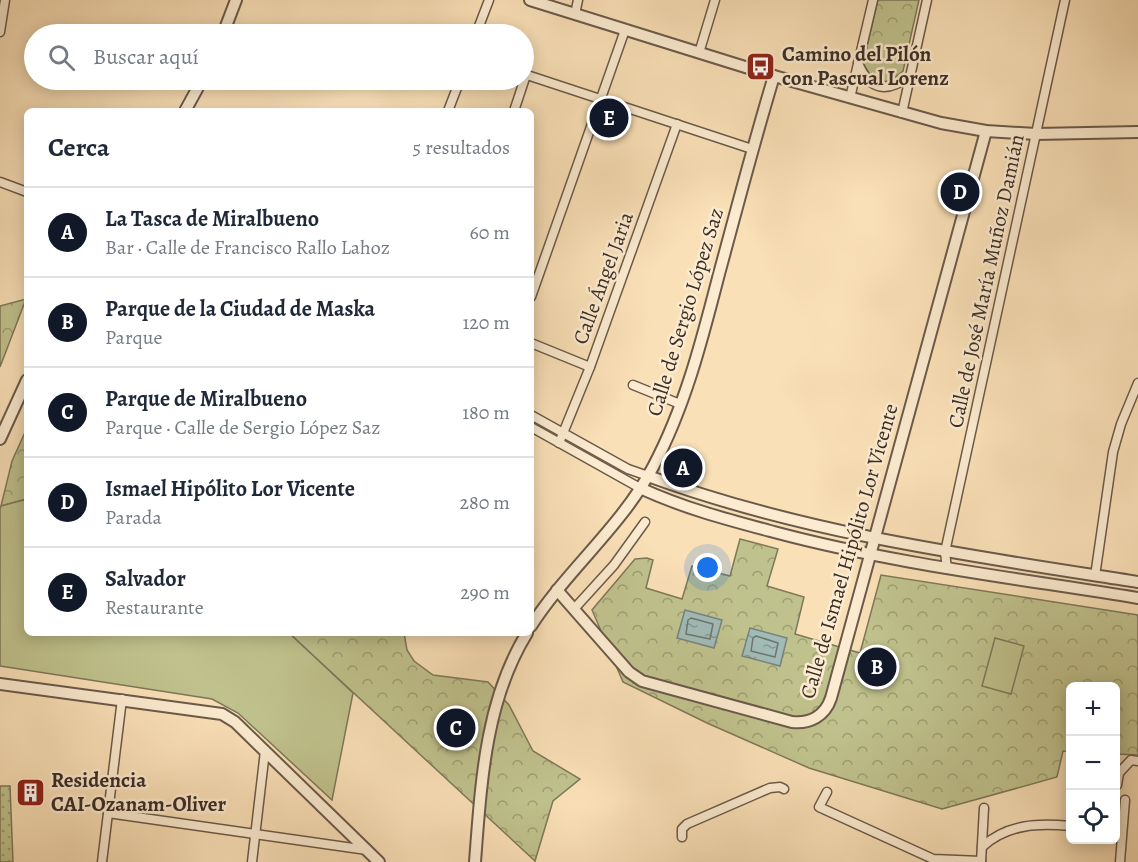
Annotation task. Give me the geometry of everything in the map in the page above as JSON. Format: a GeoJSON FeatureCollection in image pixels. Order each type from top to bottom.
{"type":"FeatureCollection","features":[{"type":"Feature","properties":{"kind":"street"},"geometry":{"type":"LineString","coordinates":[[0,32],[5,0]]}},
{"type":"Feature","properties":{"kind":"street"},"geometry":{"type":"LineString","coordinates":[[227,24],[236,0]]}},
{"type":"Feature","properties":{"kind":"street"},"geometry":{"type":"LineString","coordinates":[[480,24],[489,0]]}},
{"type":"Feature","properties":{"kind":"street"},"geometry":{"type":"LineString","coordinates":[[530,0],[774,76],[941,123],[986,131],[1036,134],[1138,132]]}},
{"type":"Feature","properties":{"kind":"street"},"geometry":{"type":"LineString","coordinates":[[575,14],[578,0]]}},
{"type":"Feature","properties":{"kind":"street"},"geometry":{"type":"LineString","coordinates":[[699,53],[715,0]]}},
{"type":"Feature","properties":{"kind":"street"},"geometry":{"type":"LineString","coordinates":[[850,98],[873,0]]}},
{"type":"Feature","properties":{"kind":"street"},"geometry":{"type":"LineString","coordinates":[[902,113],[927,0]]}},
{"type":"Feature","properties":{"kind":"street","name":"Calle de José María Muñoz Damián"},"geometry":{"type":"LineString","coordinates":[[947,569],[945,552],[1065,0]]}},
{"type":"Feature","properties":{"kind":"street"},"geometry":{"type":"LineString","coordinates":[[534,288],[625,30]]}},
{"type":"Feature","properties":{"kind":"street"},"geometry":{"type":"LineString","coordinates":[[858,63],[865,78],[877,86],[890,87],[911,75]]}},
{"type":"Feature","properties":{"kind":"street","name":"Calle de Sergio López Saz"},"geometry":{"type":"LineString","coordinates":[[534,622],[557,590],[599,544],[640,488],[667,439],[699,349],[752,149],[774,76]]}},
{"type":"Feature","properties":{"kind":"street"},"geometry":{"type":"LineString","coordinates":[[534,77],[752,149]]}},
{"type":"Feature","properties":{"kind":"street"},"geometry":{"type":"LineString","coordinates":[[187,108],[197,90]]}},
{"type":"Feature","properties":{"kind":"street"},"geometry":{"type":"LineString","coordinates":[[449,108],[456,90]]}},
{"type":"Feature","properties":{"kind":"street"},"geometry":{"type":"LineString","coordinates":[[515,108],[520,90]]}},
{"type":"Feature","properties":{"kind":"street","name":"Calle Ángel Jaria"},"geometry":{"type":"LineString","coordinates":[[559,443],[590,367],[677,124]]}},
{"type":"Feature","properties":{"kind":"street","name":"Calle de Ismael Hipólito Lor Vicente"},"geometry":{"type":"LineString","coordinates":[[557,590],[629,672],[642,681],[792,722],[803,723],[816,718],[825,711],[829,704],[986,131]]}},
{"type":"Feature","properties":{"kind":"street"},"geometry":{"type":"LineString","coordinates":[[0,182],[24,191]]}},
{"type":"Feature","properties":{"kind":"street"},"geometry":{"type":"LineString","coordinates":[[534,345],[590,367]]}},
{"type":"Feature","properties":{"kind":"street"},"geometry":{"type":"LineString","coordinates":[[1095,576],[1113,452],[1121,424],[1138,383]]}},
{"type":"Feature","properties":{"kind":"street"},"geometry":{"type":"LineString","coordinates":[[633,385],[680,405]]}},
{"type":"Feature","properties":{"kind":"street"},"geometry":{"type":"LineString","coordinates":[[0,439],[24,387]]}},
{"type":"Feature","properties":{"kind":"street"},"geometry":{"type":"LineString","coordinates":[[534,417],[628,469],[753,510],[874,539],[1138,582]]}},
{"type":"Feature","properties":{"kind":"street"},"geometry":{"type":"LineString","coordinates":[[534,429],[640,488],[735,522],[870,555],[1138,598]]}},
{"type":"Feature","properties":{"kind":"street"},"geometry":{"type":"LineString","coordinates":[[574,609],[614,565],[645,522]]}},
{"type":"Feature","properties":{"kind":"street"},"geometry":{"type":"LineString","coordinates":[[475,862],[481,793],[495,708],[508,670],[525,636]]}},
{"type":"Feature","properties":{"kind":"street"},"geometry":{"type":"LineString","coordinates":[[0,684],[222,714],[235,722],[379,862]]}},
{"type":"Feature","properties":{"kind":"street"},"geometry":{"type":"LineString","coordinates":[[102,862],[122,699]]}},
{"type":"Feature","properties":{"kind":"street"},"geometry":{"type":"LineString","coordinates":[[252,862],[265,751]]}},
{"type":"Feature","properties":{"kind":"street"},"geometry":{"type":"LineString","coordinates":[[1120,772],[1131,760],[1138,761]]}},
{"type":"Feature","properties":{"kind":"street"},"geometry":{"type":"LineString","coordinates":[[682,837],[682,829],[687,824],[770,788],[784,789]]}},
{"type":"Feature","properties":{"kind":"street"},"geometry":{"type":"LineString","coordinates":[[827,792],[819,807],[933,859],[981,862],[984,808]]}},
{"type":"Feature","properties":{"kind":"street"},"geometry":{"type":"LineString","coordinates":[[1120,824],[1125,800]]}},
{"type":"Feature","properties":{"kind":"street"},"geometry":{"type":"LineString","coordinates":[[108,813],[367,850]]}},
{"type":"Feature","properties":{"kind":"street"},"geometry":{"type":"LineString","coordinates":[[982,847],[997,836],[1024,826],[1043,824],[1066,826]]}},
{"type":"Feature","properties":{"kind":"street"},"geometry":{"type":"LineString","coordinates":[[1119,844],[1120,862]]}},
{"type":"Feature","properties":{"kind":"green space"},"geometry":{"type":"Polygon","coordinates":[[[878,0],[919,0],[903,71],[892,80],[882,82],[870,75],[863,63],[878,0]]]}},
{"type":"Feature","properties":{"kind":"green space"},"geometry":{"type":"Polygon","coordinates":[[[24,300],[0,367],[0,306],[24,300]]]}},
{"type":"Feature","properties":{"kind":"green space"},"geometry":{"type":"Polygon","coordinates":[[[24,435],[24,500],[1,506],[12,461],[24,435]]]}},
{"type":"Feature","properties":{"kind":"green space"},"geometry":{"type":"Polygon","coordinates":[[[24,500],[24,636],[292,636],[353,693],[332,800],[238,713],[212,699],[0,666],[1,506],[24,500]]]}},
{"type":"Feature","properties":{"kind":"green space"},"geometry":{"type":"Polygon","coordinates":[[[740,539],[778,549],[767,586],[804,597],[795,634],[860,653],[881,575],[1138,615],[1138,755],[1120,754],[1120,682],[1066,682],[1066,751],[1063,751],[1057,777],[942,809],[809,768],[707,723],[623,682],[592,610],[635,559],[653,560],[646,588],[682,599],[692,566],[730,576],[740,539]]]}},
{"type":"Feature","properties":{"kind":"green space"},"geometry":{"type":"Polygon","coordinates":[[[292,636],[405,636],[407,650],[414,661],[433,675],[488,682],[509,705],[533,751],[580,779],[553,801],[535,861],[292,636]]]}},
{"type":"Feature","properties":{"kind":"green space"},"geometry":{"type":"Polygon","coordinates":[[[995,638],[1024,646],[1011,694],[982,686],[995,638]]]}},
{"type":"Feature","properties":{"kind":"green space"},"geometry":{"type":"Polygon","coordinates":[[[0,786],[10,786],[13,862],[0,862],[0,786]]]}},
{"type":"Feature","properties":{"kind":"water"},"geometry":{"type":"Polygon","coordinates":[[[685,610],[722,620],[714,648],[677,638],[685,610]]]}},
{"type":"Feature","properties":{"kind":"water"},"geometry":{"type":"Polygon","coordinates":[[[750,628],[787,638],[780,666],[742,656],[750,628]]]}},
{"type":"Feature","properties":{"kind":"place","name":"Camino del Pilón con Pascual Lorenz"},"geometry":{"type":"Point","coordinates":[761,66]}},
{"type":"Feature","properties":{"kind":"place","name":"Salvador"},"geometry":{"type":"Point","coordinates":[609,118]}},
{"type":"Feature","properties":{"kind":"place","name":"Ismael Hipólito Lor Vicente"},"geometry":{"type":"Point","coordinates":[960,192]}},
{"type":"Feature","properties":{"kind":"place","name":"La Tasca de Miralbueno"},"geometry":{"type":"Point","coordinates":[683,468]}},
{"type":"Feature","properties":{"kind":"place","name":"Parque de la Ciudad de Maska"},"geometry":{"type":"Point","coordinates":[877,667]}},
{"type":"Feature","properties":{"kind":"place","name":"Parque de Miralbueno"},"geometry":{"type":"Point","coordinates":[456,728]}},
{"type":"Feature","properties":{"kind":"place","name":"Residencia CAI-Ozanam-Oliver"},"geometry":{"type":"Point","coordinates":[30,792]}}]}
